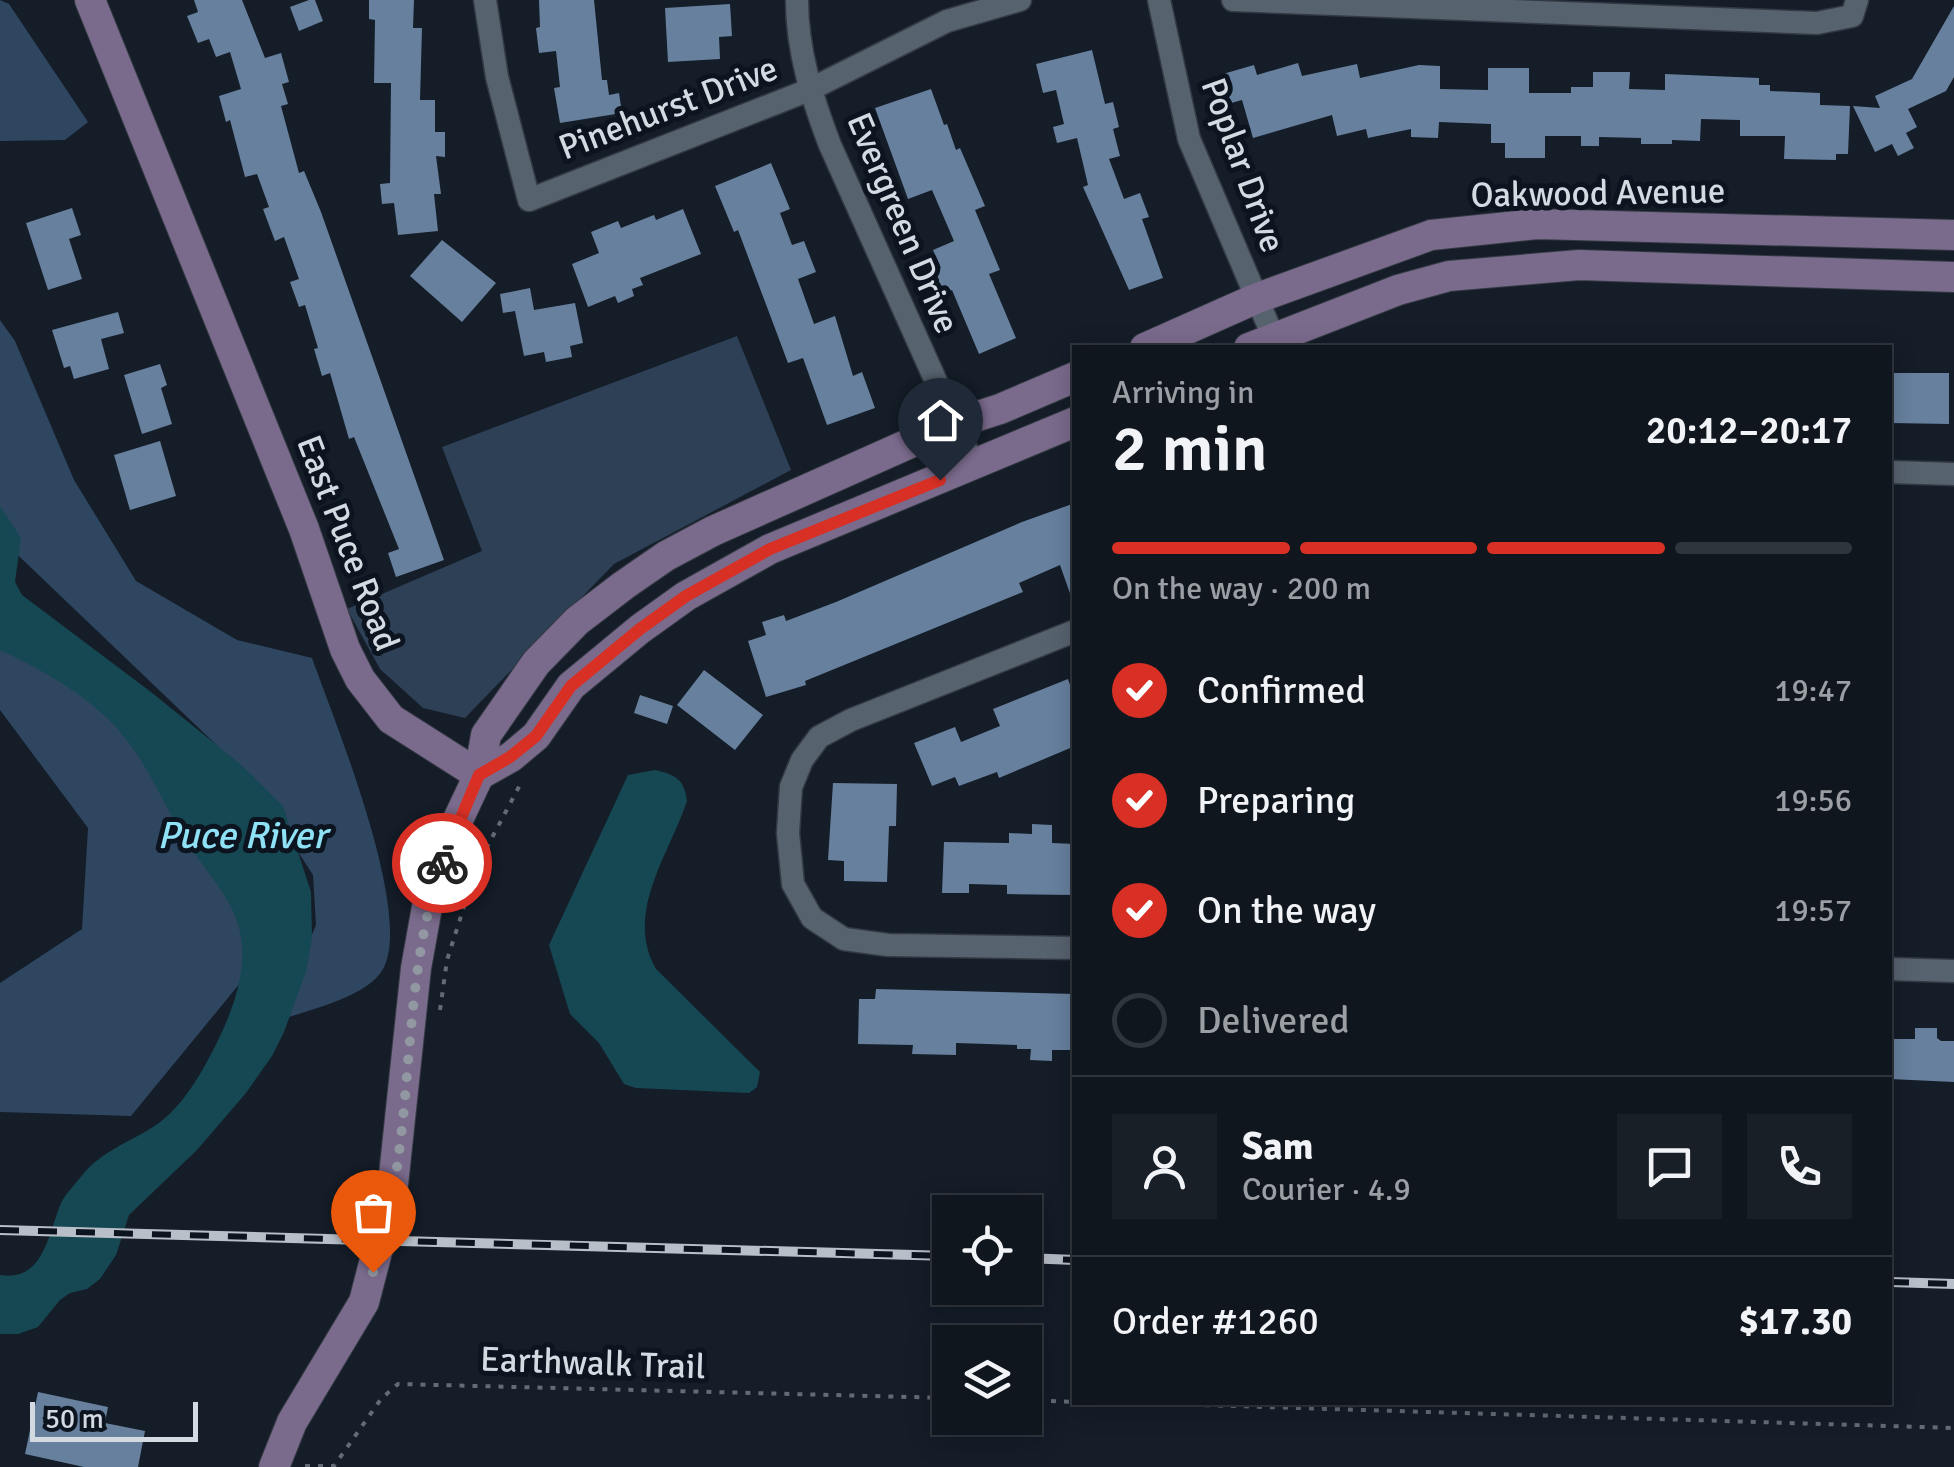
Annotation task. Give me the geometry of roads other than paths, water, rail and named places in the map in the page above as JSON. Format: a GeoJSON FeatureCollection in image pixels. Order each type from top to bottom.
{"type":"FeatureCollection","features":[{"type":"Feature","properties":{"kind":"street","name":"East Puce Road"},"geometry":{"type":"LineString","coordinates":[[90,0],[304,529],[345,649],[360,679],[391,719],[479,775]]}},
{"type":"Feature","properties":{"kind":"street","name":"Pinehurst Drive"},"geometry":{"type":"LineString","coordinates":[[484,0],[497,77],[529,200],[809,90],[947,20],[1020,0]]}},
{"type":"Feature","properties":{"kind":"street","name":"Evergreen Drive"},"geometry":{"type":"LineString","coordinates":[[797,0],[809,90],[974,466]]}},
{"type":"Feature","properties":{"kind":"street","name":"Poplar Drive"},"geometry":{"type":"LineString","coordinates":[[1159,0],[1189,139],[1255,299],[1267,344]]}},
{"type":"Feature","properties":{"kind":"street"},"geometry":{"type":"LineString","coordinates":[[1233,0],[1510,4],[1817,23],[1852,16],[1857,0]]}},
{"type":"Feature","properties":{"kind":"street","name":"Oakwood Avenue"},"geometry":{"type":"LineString","coordinates":[[1153,345],[1255,299],[1431,235],[1537,224],[1954,235]]}},
{"type":"Feature","properties":{"kind":"street","name":"Oakwood Avenue"},"geometry":{"type":"LineString","coordinates":[[1267,344],[1432,281],[1514,270],[1580,264],[1954,277]]}},
{"type":"Feature","properties":{"kind":"street"},"geometry":{"type":"LineString","coordinates":[[274,1466],[292,1422],[364,1302],[392,1194],[416,968],[427,907],[454,828],[479,775],[486,735],[536,663],[577,621],[666,556],[953,424],[1072,378]]}},
{"type":"Feature","properties":{"kind":"street"},"geometry":{"type":"LineString","coordinates":[[479,775],[536,736],[571,686],[686,596],[770,549],[1072,423]]}},
{"type":"Feature","properties":{"kind":"street"},"geometry":{"type":"LineString","coordinates":[[1892,472],[1954,474]]}},
{"type":"Feature","properties":{"kind":"street"},"geometry":{"type":"LineString","coordinates":[[1072,633],[851,720],[819,737],[802,760],[791,787],[788,833],[793,884],[812,918],[844,939],[888,945],[1072,948]]}},
{"type":"Feature","properties":{"kind":"street"},"geometry":{"type":"LineString","coordinates":[[1892,969],[1954,971]]}},
{"type":"Feature","properties":{"kind":"water","name":"Puce River"},"geometry":{"type":"Polygon","coordinates":[[[0,506],[21,538],[15,582],[22,595],[239,763],[283,806],[311,892],[312,938],[306,972],[284,1032],[246,1093],[197,1150],[129,1215],[116,1255],[100,1279],[60,1300],[38,1327],[18,1334],[0,1334],[0,1275],[15,1275],[35,1263],[48,1241],[61,1203],[91,1165],[161,1121],[187,1093],[231,1011],[240,979],[242,947],[231,906],[183,835],[146,768],[116,727],[53,678],[0,650],[0,506]]]}},
{"type":"Feature","properties":{"kind":"water"},"geometry":{"type":"Polygon","coordinates":[[[655,770],[678,779],[687,801],[647,905],[647,948],[656,969],[760,1072],[757,1087],[749,1093],[636,1088],[624,1084],[599,1043],[570,1014],[549,945],[628,775],[655,770]]]}},
{"type":"Feature","properties":{"kind":"railway"},"geometry":{"type":"LineString","coordinates":[[0,1230],[932,1256]]}},
{"type":"Feature","properties":{"kind":"railway"},"geometry":{"type":"LineString","coordinates":[[1042,1259],[1072,1260]]}},
{"type":"Feature","properties":{"kind":"railway"},"geometry":{"type":"LineString","coordinates":[[1892,1282],[1954,1284]]}}]}
